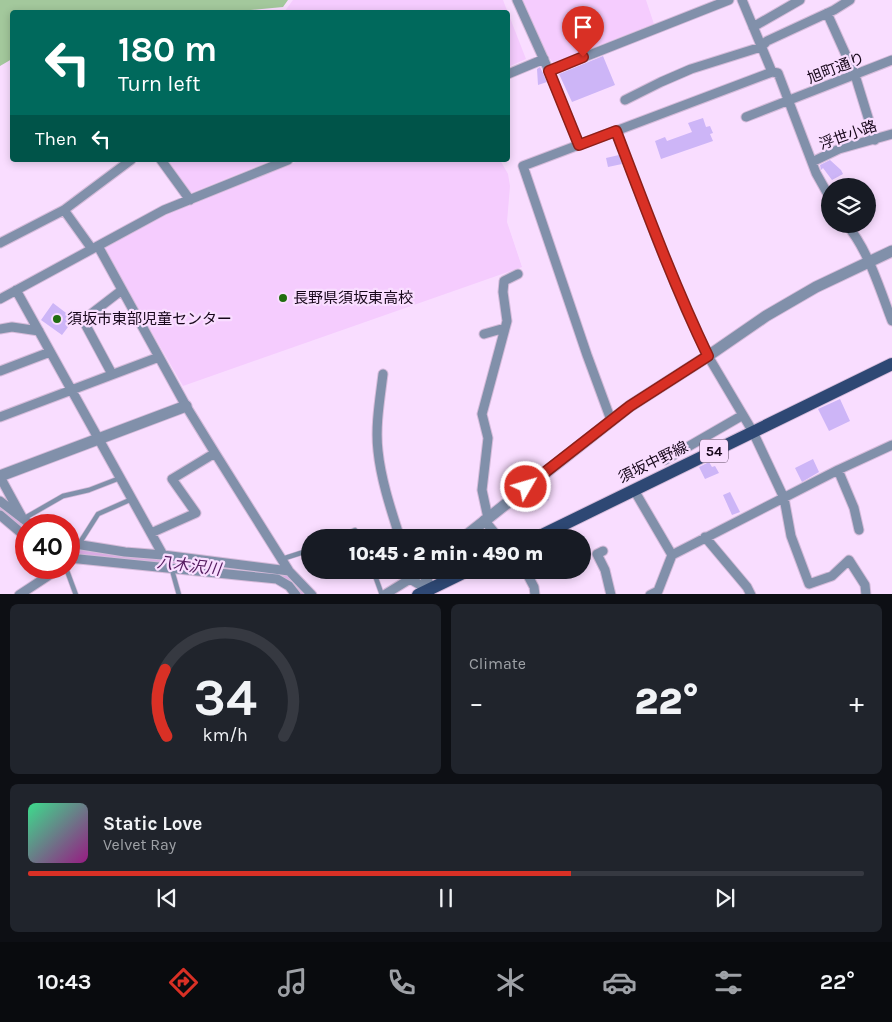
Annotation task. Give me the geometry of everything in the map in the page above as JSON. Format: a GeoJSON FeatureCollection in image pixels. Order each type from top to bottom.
{"type":"FeatureCollection","features":[{"type":"Feature","properties":{"kind":"main road","name":"須坂中野線"},"geometry":{"type":"LineString","coordinates":[[554,529],[892,364]]}},
{"type":"Feature","properties":{"kind":"main road"},"geometry":{"type":"LineString","coordinates":[[426,593],[452,579]]}},
{"type":"Feature","properties":{"kind":"street"},"geometry":{"type":"LineString","coordinates":[[517,0],[544,59],[579,145]]}},
{"type":"Feature","properties":{"kind":"street"},"geometry":{"type":"LineString","coordinates":[[549,71],[729,0]]}},
{"type":"Feature","properties":{"kind":"street"},"geometry":{"type":"LineString","coordinates":[[742,0],[772,72]]}},
{"type":"Feature","properties":{"kind":"street"},"geometry":{"type":"LineString","coordinates":[[753,27],[800,0]]}},
{"type":"Feature","properties":{"kind":"street"},"geometry":{"type":"LineString","coordinates":[[625,100],[691,69],[761,47],[767,41],[828,13],[850,0]]}},
{"type":"Feature","properties":{"kind":"street"},"geometry":{"type":"LineString","coordinates":[[828,13],[855,75],[875,140]]}},
{"type":"Feature","properties":{"kind":"street"},"geometry":{"type":"LineString","coordinates":[[510,73],[544,59]]}},
{"type":"Feature","properties":{"kind":"street","name":"旭町通り"},"geometry":{"type":"LineString","coordinates":[[746,117],[892,60]]}},
{"type":"Feature","properties":{"kind":"street"},"geometry":{"type":"LineString","coordinates":[[611,420],[523,166],[772,72],[778,73],[821,182]]}},
{"type":"Feature","properties":{"kind":"street"},"geometry":{"type":"LineString","coordinates":[[616,131],[686,310],[708,356],[753,432],[784,498],[791,536],[809,584],[832,576],[849,560],[864,585],[866,594]]}},
{"type":"Feature","properties":{"kind":"street","name":"浮世小路"},"geometry":{"type":"LineString","coordinates":[[812,162],[840,149],[892,134]]}},
{"type":"Feature","properties":{"kind":"street"},"geometry":{"type":"LineString","coordinates":[[0,242],[64,210],[128,162]]}},
{"type":"Feature","properties":{"kind":"street"},"geometry":{"type":"LineString","coordinates":[[162,162],[190,200]]}},
{"type":"Feature","properties":{"kind":"street"},"geometry":{"type":"LineString","coordinates":[[0,299],[164,210],[283,162]]}},
{"type":"Feature","properties":{"kind":"street"},"geometry":{"type":"LineString","coordinates":[[64,210],[95,247],[122,290],[186,406],[282,559],[290,571],[312,594]]}},
{"type":"Feature","properties":{"kind":"street"},"geometry":{"type":"LineString","coordinates":[[854,233],[868,261],[892,321]]}},
{"type":"Feature","properties":{"kind":"street"},"geometry":{"type":"LineString","coordinates":[[474,529],[630,406],[766,316],[816,287],[892,251]]}},
{"type":"Feature","properties":{"kind":"street"},"geometry":{"type":"LineString","coordinates":[[493,529],[486,519],[482,490],[488,438],[482,414],[507,321],[503,292],[504,281],[518,274]]}},
{"type":"Feature","properties":{"kind":"street"},"geometry":{"type":"LineString","coordinates":[[16,290],[163,554],[173,563],[277,579],[289,586],[296,594]]}},
{"type":"Feature","properties":{"kind":"street"},"geometry":{"type":"LineString","coordinates":[[112,374],[83,320],[122,290]]}},
{"type":"Feature","properties":{"kind":"street"},"geometry":{"type":"LineString","coordinates":[[0,329],[12,327],[39,331]]}},
{"type":"Feature","properties":{"kind":"street"},"geometry":{"type":"LineString","coordinates":[[484,334],[505,328]]}},
{"type":"Feature","properties":{"kind":"street"},"geometry":{"type":"LineString","coordinates":[[0,371],[50,352]]}},
{"type":"Feature","properties":{"kind":"street"},"geometry":{"type":"LineString","coordinates":[[0,417],[159,357]]}},
{"type":"Feature","properties":{"kind":"street"},"geometry":{"type":"LineString","coordinates":[[383,374],[378,419],[378,450],[398,529]]}},
{"type":"Feature","properties":{"kind":"street"},"geometry":{"type":"LineString","coordinates":[[20,514],[0,477],[186,406]]}},
{"type":"Feature","properties":{"kind":"street"},"geometry":{"type":"LineString","coordinates":[[666,460],[743,415]]}},
{"type":"Feature","properties":{"kind":"street"},"geometry":{"type":"LineString","coordinates":[[650,594],[658,591],[672,555],[838,470],[892,445]]}},
{"type":"Feature","properties":{"kind":"street"},"geometry":{"type":"LineString","coordinates":[[151,534],[196,513],[172,480],[214,453]]}},
{"type":"Feature","properties":{"kind":"street"},"geometry":{"type":"LineString","coordinates":[[838,470],[854,508],[860,530]]}},
{"type":"Feature","properties":{"kind":"street"},"geometry":{"type":"LineString","coordinates":[[634,490],[672,555]]}},
{"type":"Feature","properties":{"kind":"street"},"geometry":{"type":"LineString","coordinates":[[0,501],[17,514]]}},
{"type":"Feature","properties":{"kind":"street"},"geometry":{"type":"LineString","coordinates":[[0,515],[15,528]]}},
{"type":"Feature","properties":{"kind":"street"},"geometry":{"type":"LineString","coordinates":[[705,537],[751,594]]}},
{"type":"Feature","properties":{"kind":"street"},"geometry":{"type":"LineString","coordinates":[[80,546],[125,552],[163,554]]}},
{"type":"Feature","properties":{"kind":"street"},"geometry":{"type":"LineString","coordinates":[[603,551],[597,554],[605,570],[611,594]]}},
{"type":"Feature","properties":{"kind":"street"},"geometry":{"type":"LineString","coordinates":[[80,559],[173,563],[290,571]]}},
{"type":"Feature","properties":{"kind":"street"},"geometry":{"type":"LineString","coordinates":[[19,594],[43,579]]}},
{"type":"Feature","properties":{"kind":"street"},"geometry":{"type":"LineString","coordinates":[[383,594],[410,579],[426,593]]}},
{"type":"Feature","properties":{"kind":"street"},"geometry":{"type":"LineString","coordinates":[[426,579],[426,593]]}},
{"type":"Feature","properties":{"kind":"street"},"geometry":{"type":"LineString","coordinates":[[530,579],[535,594]]}},
{"type":"Feature","properties":{"kind":"lane"},"geometry":{"type":"LineString","coordinates":[[32,514],[63,496],[89,490],[120,478]]}},
{"type":"Feature","properties":{"kind":"lane"},"geometry":{"type":"LineString","coordinates":[[80,538],[98,514],[132,499]]}},
{"type":"Feature","properties":{"kind":"lane"},"geometry":{"type":"LineString","coordinates":[[282,559],[301,553]]}},
{"type":"Feature","properties":{"kind":"lane"},"geometry":{"type":"LineString","coordinates":[[173,563],[180,594]]}},
{"type":"Feature","properties":{"kind":"lane"},"geometry":{"type":"LineString","coordinates":[[70,579],[76,594]]}},
{"type":"Feature","properties":{"kind":"lane"},"geometry":{"type":"LineString","coordinates":[[377,579],[383,594]]}},
{"type":"Feature","properties":{"kind":"shaded area"},"geometry":{"type":"Polygon","coordinates":[[[293,0],[503,0],[507,10],[286,10],[293,0]]]}},
{"type":"Feature","properties":{"kind":"shaded area"},"geometry":{"type":"Polygon","coordinates":[[[521,0],[646,0],[654,24],[553,63],[540,44],[521,0]]]}},
{"type":"Feature","properties":{"kind":"shaded area"},"geometry":{"type":"Polygon","coordinates":[[[510,18],[526,59],[510,66],[510,18]]]}},
{"type":"Feature","properties":{"kind":"shaded area"},"geometry":{"type":"Polygon","coordinates":[[[168,162],[268,162],[191,193],[168,162]]]}},
{"type":"Feature","properties":{"kind":"shaded area","name":"長野県須坂東高校"},"geometry":{"type":"Polygon","coordinates":[[[296,162],[501,162],[508,174],[510,186],[507,222],[522,267],[183,386],[102,247],[190,203],[296,162]]]}},
{"type":"Feature","properties":{"kind":"green space"},"geometry":{"type":"Polygon","coordinates":[[[0,0],[288,0],[283,7],[251,10],[10,10],[10,60],[0,66],[0,0]]]}},
{"type":"Feature","properties":{"kind":"building"},"geometry":{"type":"Polygon","coordinates":[[[603,56],[615,85],[572,102],[559,74],[603,56]]]}},
{"type":"Feature","properties":{"kind":"building"},"geometry":{"type":"Polygon","coordinates":[[[540,67],[547,82],[538,85],[537,69],[540,67]]]}},
{"type":"Feature","properties":{"kind":"building"},"geometry":{"type":"Polygon","coordinates":[[[703,118],[706,127],[710,126],[713,133],[710,134],[713,141],[661,159],[655,141],[665,137],[667,141],[692,132],[688,123],[703,118]]]}},
{"type":"Feature","properties":{"kind":"building"},"geometry":{"type":"Polygon","coordinates":[[[619,155],[622,164],[608,167],[606,158],[619,155]]]}},
{"type":"Feature","properties":{"kind":"building"},"geometry":{"type":"Polygon","coordinates":[[[830,160],[843,174],[836,178],[830,178],[823,168],[821,170],[820,165],[830,160]]]}},
{"type":"Feature","properties":{"kind":"building","name":"須坂市東部児童センター"},"geometry":{"type":"Polygon","coordinates":[[[53,303],[74,319],[62,335],[41,320],[53,303]]]}},
{"type":"Feature","properties":{"kind":"building"},"geometry":{"type":"Polygon","coordinates":[[[840,399],[850,421],[829,431],[818,409],[840,399]]]}},
{"type":"Feature","properties":{"kind":"building"},"geometry":{"type":"Polygon","coordinates":[[[813,459],[819,472],[802,482],[795,468],[813,459]]]}},
{"type":"Feature","properties":{"kind":"building"},"geometry":{"type":"Polygon","coordinates":[[[709,462],[712,467],[715,466],[719,473],[705,479],[699,467],[709,462]]]}},
{"type":"Feature","properties":{"kind":"building"},"geometry":{"type":"Polygon","coordinates":[[[543,487],[549,500],[527,511],[522,501],[543,487]]]}},
{"type":"Feature","properties":{"kind":"building"},"geometry":{"type":"Polygon","coordinates":[[[730,492],[740,512],[732,515],[723,495],[730,492]]]}},
{"type":"Feature","properties":{"kind":"waterway","name":"八木沢川"},"geometry":{"type":"LineString","coordinates":[[0,508],[15,521]]}},
{"type":"Feature","properties":{"kind":"waterway","name":"八木沢川"},"geometry":{"type":"LineString","coordinates":[[80,552],[210,566],[284,577],[302,594]]}},
{"type":"Feature","properties":{"kind":"place","name":"長野県須坂東高校"},"geometry":{"type":"Point","coordinates":[283,298]}},
{"type":"Feature","properties":{"kind":"place","name":"須坂市東部児童センター"},"geometry":{"type":"Point","coordinates":[57,319]}},
{"type":"Feature","properties":{"kind":"route"},"geometry":{"type":"LineString","coordinates":[[526,487],[630,406],[708,356],[686,310],[658,242],[616,131],[579,145],[549,71],[583,57]]}}]}
